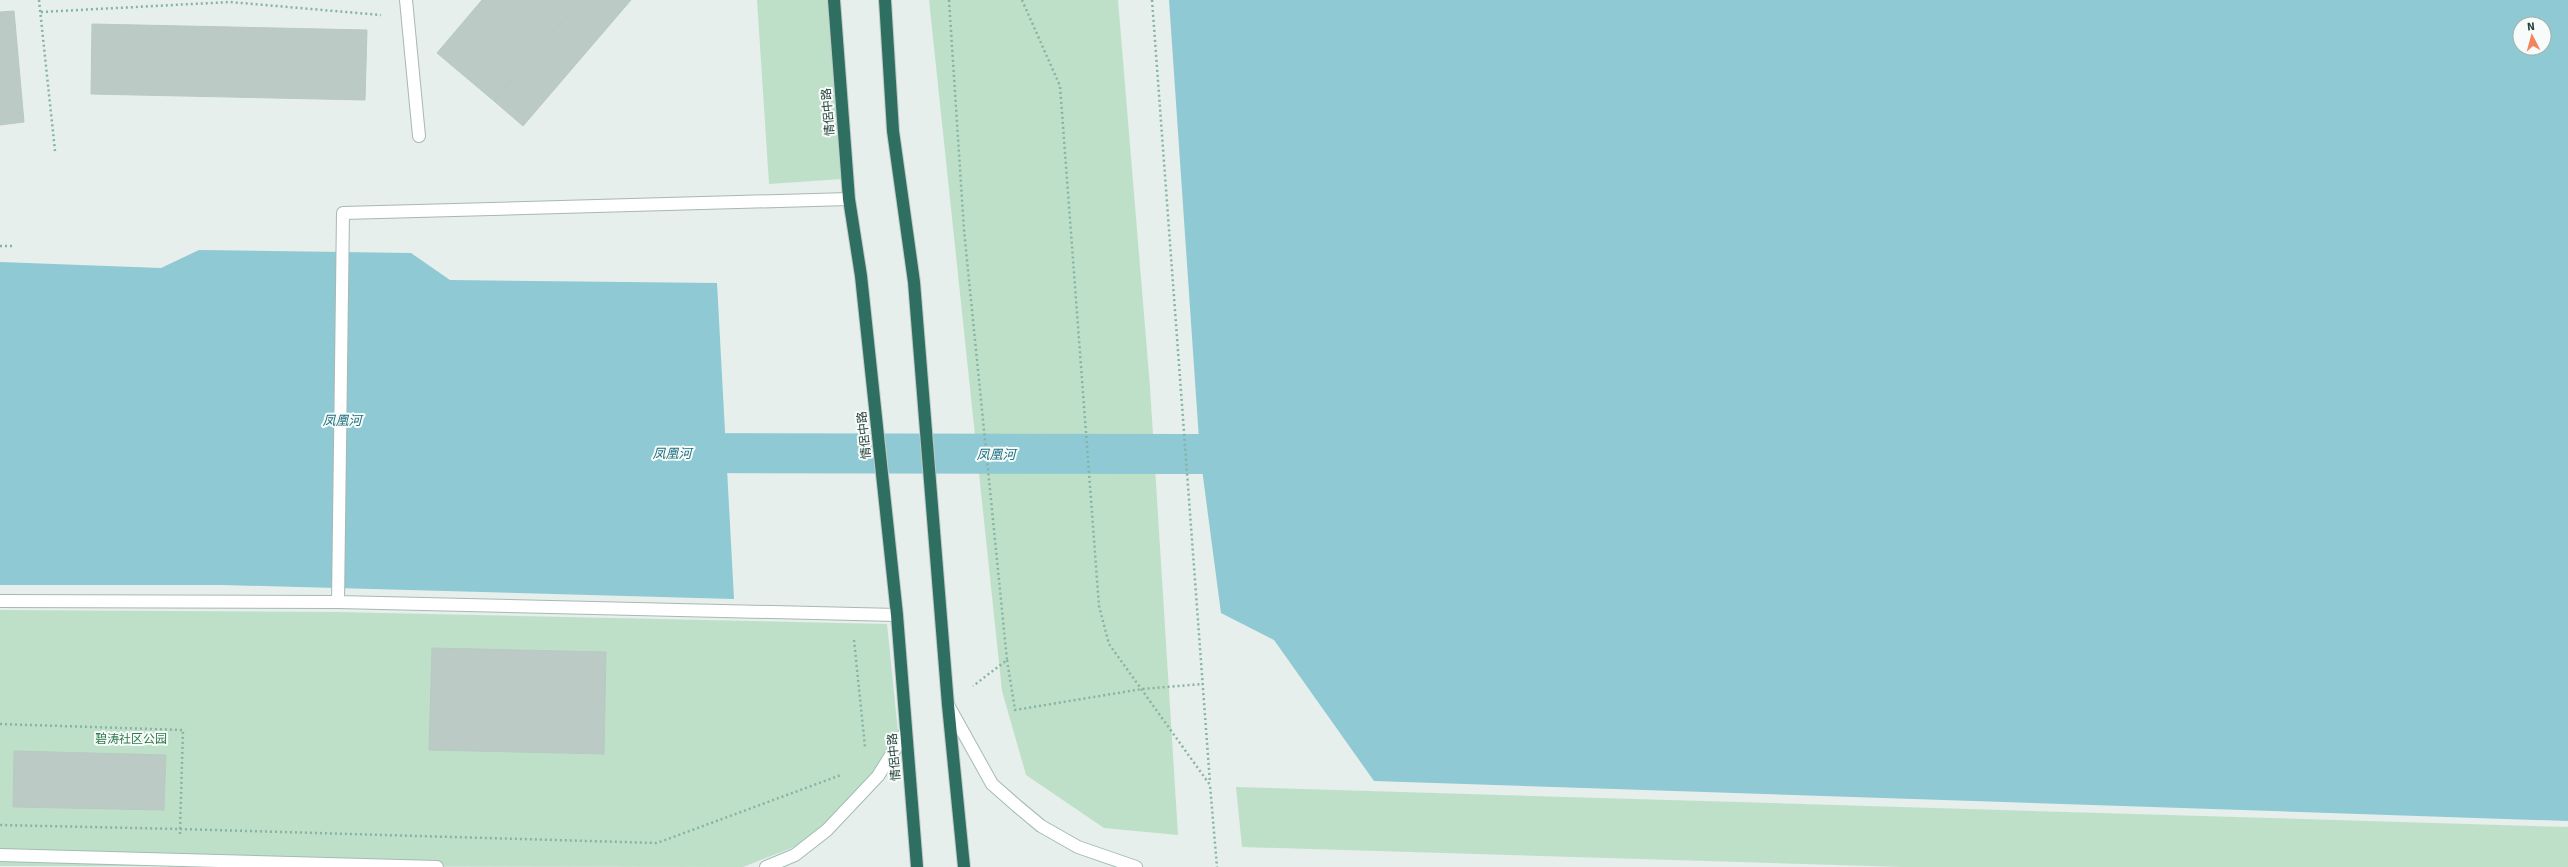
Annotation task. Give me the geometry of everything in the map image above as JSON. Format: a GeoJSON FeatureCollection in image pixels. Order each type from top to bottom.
{"type":"FeatureCollection","features":[{"type":"Feature","properties":{"kind":"highway","name":"情侶中路"},"geometry":{"type":"LineString","coordinates":[[834,0],[849,199],[861,276],[897,615],[917,867]]}},
{"type":"Feature","properties":{"kind":"highway"},"geometry":{"type":"LineString","coordinates":[[885,0],[893,131],[914,282],[948,705],[964,867]]}},
{"type":"Feature","properties":{"kind":"street"},"geometry":{"type":"LineString","coordinates":[[406,0],[419,136]]}},
{"type":"Feature","properties":{"kind":"street"},"geometry":{"type":"LineString","coordinates":[[338,602],[343,213],[849,199]]}},
{"type":"Feature","properties":{"kind":"street"},"geometry":{"type":"LineString","coordinates":[[0,602],[338,602],[897,615]]}},
{"type":"Feature","properties":{"kind":"street"},"geometry":{"type":"LineString","coordinates":[[948,705],[992,784],[1040,826],[1078,847],[1136,867]]}},
{"type":"Feature","properties":{"kind":"street"},"geometry":{"type":"LineString","coordinates":[[766,867],[795,855],[827,830],[878,776],[906,731]]}},
{"type":"Feature","properties":{"kind":"street"},"geometry":{"type":"LineString","coordinates":[[0,855],[437,867]]}},
{"type":"Feature","properties":{"kind":"path"},"geometry":{"type":"LineString","coordinates":[[39,0],[55,151]]}},
{"type":"Feature","properties":{"kind":"path"},"geometry":{"type":"LineString","coordinates":[[949,0],[969,284],[1007,660],[1015,710],[1142,689],[1203,684]]}},
{"type":"Feature","properties":{"kind":"path"},"geometry":{"type":"LineString","coordinates":[[1022,0],[1060,86],[1099,606],[1109,644],[1210,785]]}},
{"type":"Feature","properties":{"kind":"path"},"geometry":{"type":"LineString","coordinates":[[1152,0],[1210,785],[1218,867]]}},
{"type":"Feature","properties":{"kind":"path"},"geometry":{"type":"LineString","coordinates":[[41,12],[230,2],[407,17]]}},
{"type":"Feature","properties":{"kind":"path"},"geometry":{"type":"LineString","coordinates":[[0,246],[14,246]]}},
{"type":"Feature","properties":{"kind":"path"},"geometry":{"type":"LineString","coordinates":[[852,614],[865,750]]}},
{"type":"Feature","properties":{"kind":"path"},"geometry":{"type":"LineString","coordinates":[[948,705],[1007,660]]}},
{"type":"Feature","properties":{"kind":"path"},"geometry":{"type":"LineString","coordinates":[[0,724],[183,730],[180,829]]}},
{"type":"Feature","properties":{"kind":"path"},"geometry":{"type":"LineString","coordinates":[[0,825],[657,843],[844,774]]}},
{"type":"Feature","properties":{"kind":"green space"},"geometry":{"type":"Polygon","coordinates":[[[757,0],[830,0],[842,179],[769,184],[757,0]]]}},
{"type":"Feature","properties":{"kind":"green space"},"geometry":{"type":"Polygon","coordinates":[[[929,0],[1118,0],[1150,387],[1178,835],[1104,828],[1026,775],[1002,691],[929,0]]]}},
{"type":"Feature","properties":{"kind":"green space","name":"碧涛社区公园"},"geometry":{"type":"Polygon","coordinates":[[[0,610],[338,612],[887,624],[901,761],[828,834],[743,867],[0,866],[0,610]]]}},
{"type":"Feature","properties":{"kind":"green space"},"geometry":{"type":"Polygon","coordinates":[[[1236,787],[2568,827],[2568,867],[1902,867],[1242,847],[1236,787]]]}},
{"type":"Feature","properties":{"kind":"water"},"geometry":{"type":"Polygon","coordinates":[[[1169,0],[2568,0],[2568,821],[1374,781],[1274,640],[1221,613],[1200,454],[1169,0]]]}},
{"type":"Feature","properties":{"kind":"water","name":"凤凰河"},"geometry":{"type":"Polygon","coordinates":[[[199,250],[411,253],[450,280],[717,283],[734,599],[224,585],[0,585],[0,262],[161,268],[199,250]]]}},
{"type":"Feature","properties":{"kind":"building"},"geometry":{"type":"Polygon","coordinates":[[[482,0],[581,0],[494,101],[437,53],[482,0]]]}},
{"type":"Feature","properties":{"kind":"building"},"geometry":{"type":"Polygon","coordinates":[[[581,0],[631,0],[523,126],[494,101],[581,0]]]}},
{"type":"Feature","properties":{"kind":"building"},"geometry":{"type":"Polygon","coordinates":[[[14,11],[24,122],[0,125],[0,12],[14,11]]]}},
{"type":"Feature","properties":{"kind":"building"},"geometry":{"type":"Polygon","coordinates":[[[92,24],[367,30],[365,100],[91,94],[92,24]]]}},
{"type":"Feature","properties":{"kind":"building"},"geometry":{"type":"Polygon","coordinates":[[[432,648],[606,652],[604,754],[429,750],[432,648]]]}},
{"type":"Feature","properties":{"kind":"building"},"geometry":{"type":"Polygon","coordinates":[[[14,751],[166,755],[164,810],[13,807],[14,751]]]}},
{"type":"Feature","properties":{"kind":"waterway","name":"凤凰河"},"geometry":{"type":"LineString","coordinates":[[670,453],[1200,454]]}}]}
